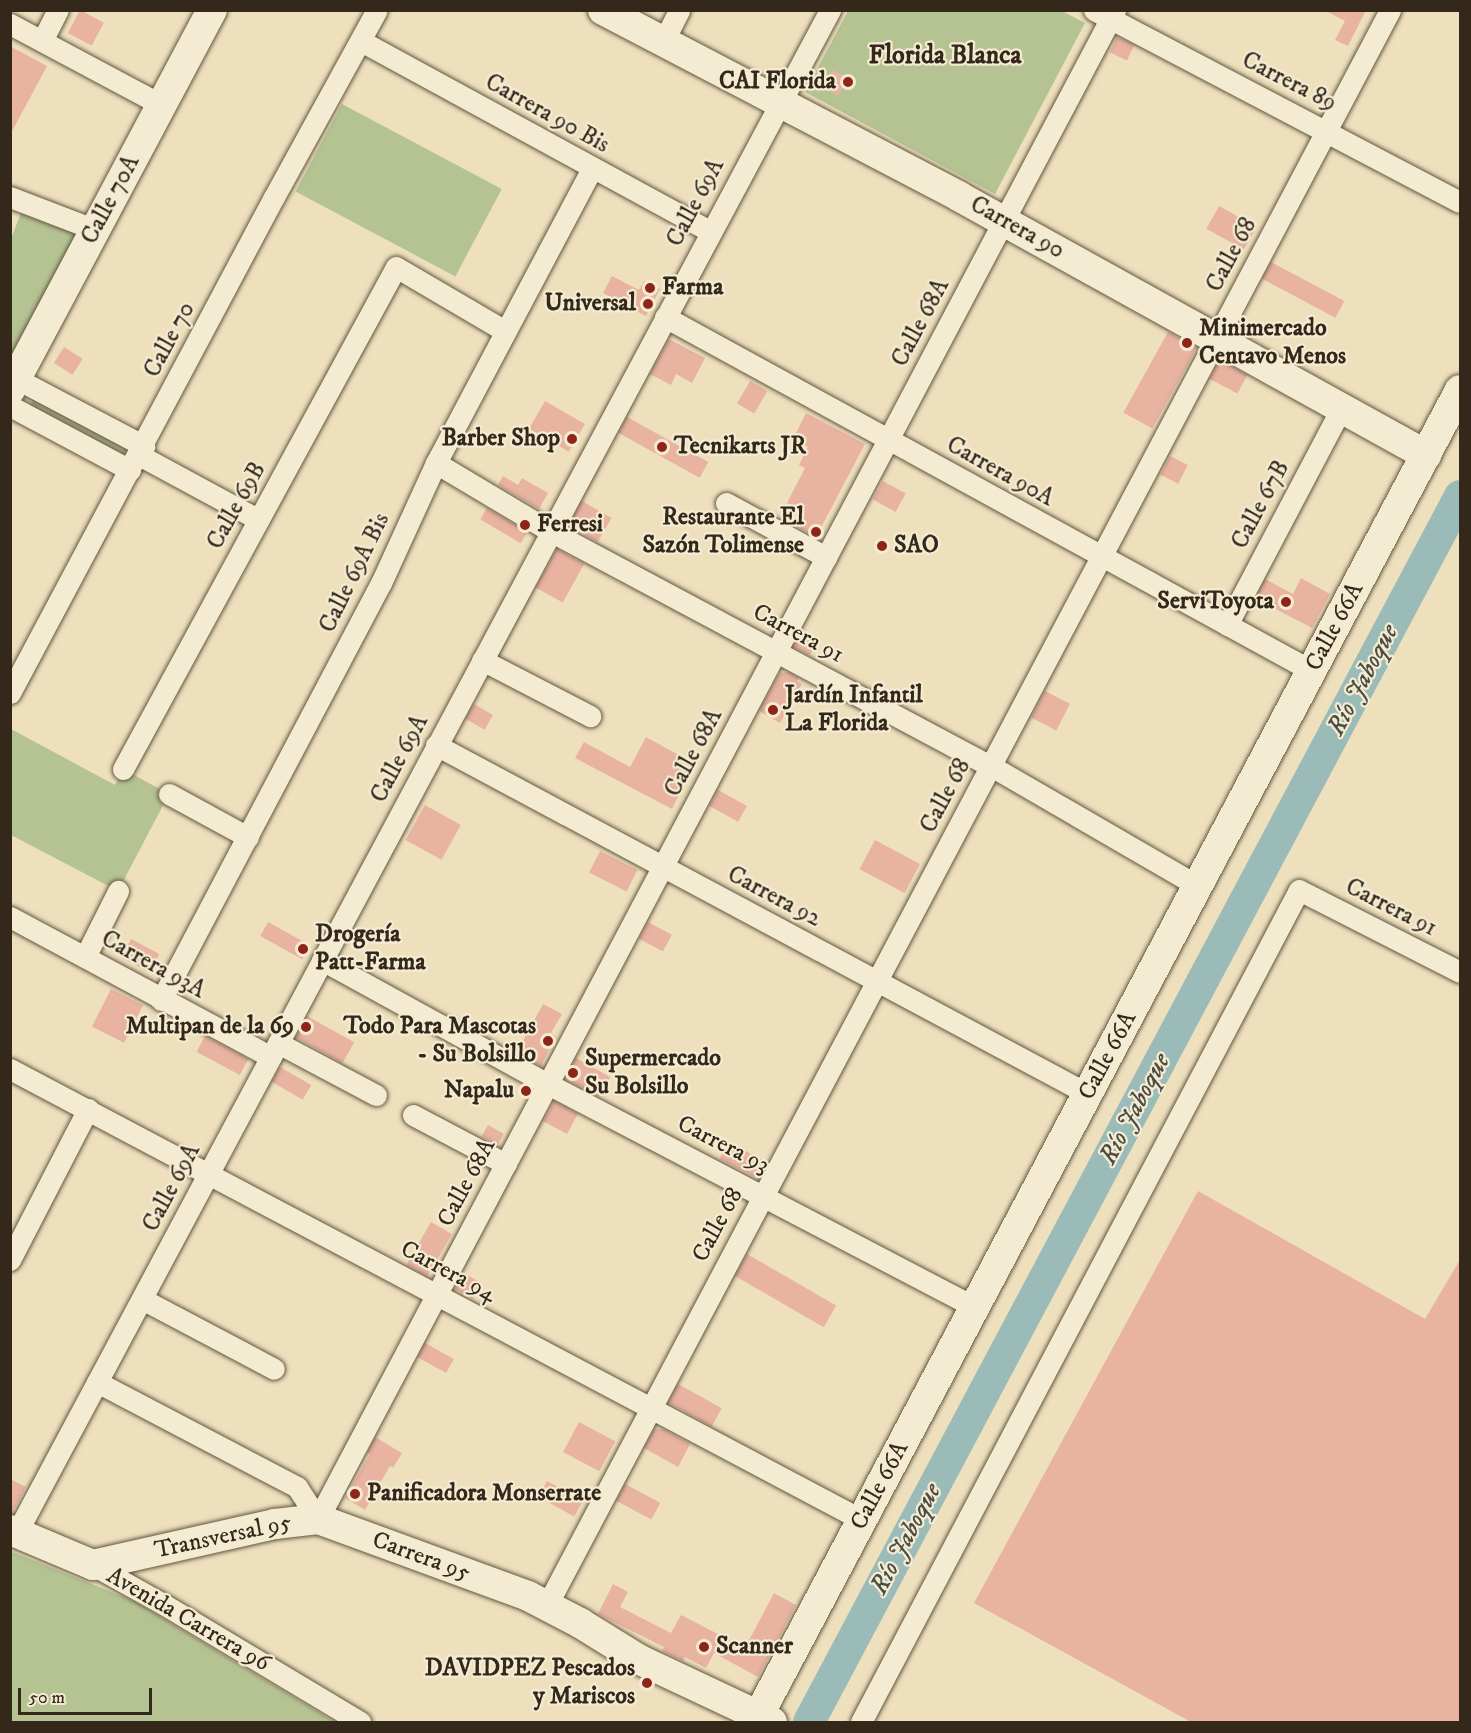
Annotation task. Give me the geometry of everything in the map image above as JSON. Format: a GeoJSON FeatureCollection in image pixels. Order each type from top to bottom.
{"type":"FeatureCollection","features":[{"type":"Feature","properties":{"kind":"street"},"geometry":{"type":"LineString","coordinates":[[42,41],[58,10]]}},
{"type":"Feature","properties":{"kind":"street","name":"Calle 70A"},"geometry":{"type":"LineString","coordinates":[[13,392],[212,10]]}},
{"type":"Feature","properties":{"kind":"street","name":"Calle 70"},"geometry":{"type":"LineString","coordinates":[[10,693],[138,457],[274,197],[377,10]]}},
{"type":"Feature","properties":{"kind":"street","name":"Carrera 90"},"geometry":{"type":"LineString","coordinates":[[603,10],[1004,221],[1426,456]]}},
{"type":"Feature","properties":{"kind":"street"},"geometry":{"type":"LineString","coordinates":[[663,42],[679,10]]}},
{"type":"Feature","properties":{"kind":"street","name":"Calle 69A"},"geometry":{"type":"LineString","coordinates":[[14,1531],[142,1299],[664,317],[830,10]]}},
{"type":"Feature","properties":{"kind":"street","name":"Calle 68"},"geometry":{"type":"LineString","coordinates":[[547,1605],[1390,10]]}},
{"type":"Feature","properties":{"kind":"street","name":"Carrera 89"},"geometry":{"type":"LineString","coordinates":[[1106,13],[1461,202]]}},
{"type":"Feature","properties":{"kind":"street","name":"Calle 68A"},"geometry":{"type":"LineString","coordinates":[[318,1519],[1004,221],[1106,13]]}},
{"type":"Feature","properties":{"kind":"street"},"geometry":{"type":"LineString","coordinates":[[10,24],[162,105]]}},
{"type":"Feature","properties":{"kind":"street","name":"Carrera 90 Bis"},"geometry":{"type":"LineString","coordinates":[[361,41],[710,231]]}},
{"type":"Feature","properties":{"kind":"street","name":"Calle 69A Bis"},"geometry":{"type":"LineString","coordinates":[[161,1000],[381,583],[436,463],[592,168]]}},
{"type":"Feature","properties":{"kind":"street"},"geometry":{"type":"LineString","coordinates":[[11,198],[96,230]]}},
{"type":"Feature","properties":{"kind":"street","name":"Calle 69B"},"geometry":{"type":"LineString","coordinates":[[123,769],[396,267],[505,331]]}},
{"type":"Feature","properties":{"kind":"street","name":"Carrera 90A"},"geometry":{"type":"LineString","coordinates":[[664,317],[1312,671]]}},
{"type":"Feature","properties":{"kind":"street","name":"Calle 66A"},"geometry":{"type":"LineString","coordinates":[[761,1721],[862,1520],[974,1307],[1461,390]]}},
{"type":"Feature","properties":{"kind":"street"},"geometry":{"type":"LineString","coordinates":[[13,392],[259,520]]}},
{"type":"Feature","properties":{"kind":"street","name":"Calle 67B"},"geometry":{"type":"LineString","coordinates":[[1227,625],[1341,409]]}},
{"type":"Feature","properties":{"kind":"street","name":"Carrera 91"},"geometry":{"type":"LineString","coordinates":[[436,463],[550,531],[991,766],[1198,886]]}},
{"type":"Feature","properties":{"kind":"street"},"geometry":{"type":"LineString","coordinates":[[726,503],[826,557]]}},
{"type":"Feature","properties":{"kind":"street"},"geometry":{"type":"LineString","coordinates":[[482,660],[590,716]]}},
{"type":"Feature","properties":{"kind":"street","name":"Carrera 92"},"geometry":{"type":"LineString","coordinates":[[436,745],[1088,1094]]}},
{"type":"Feature","properties":{"kind":"street"},"geometry":{"type":"LineString","coordinates":[[169,794],[248,837]]}},
{"type":"Feature","properties":{"kind":"street","name":"Carrera 91"},"geometry":{"type":"LineString","coordinates":[[861,1722],[1299,890],[1461,972]]}},
{"type":"Feature","properties":{"kind":"street"},"geometry":{"type":"LineString","coordinates":[[85,957],[118,891]]}},
{"type":"Feature","properties":{"kind":"street","name":"Carrera 93A"},"geometry":{"type":"LineString","coordinates":[[10,917],[161,1000],[375,1095]]}},
{"type":"Feature","properties":{"kind":"street","name":"Carrera 93"},"geometry":{"type":"LineString","coordinates":[[322,960],[548,1084],[974,1307]]}},
{"type":"Feature","properties":{"kind":"street","name":"Carrera 94"},"geometry":{"type":"LineString","coordinates":[[10,1069],[862,1520]]}},
{"type":"Feature","properties":{"kind":"street"},"geometry":{"type":"LineString","coordinates":[[10,1260],[88,1109]]}},
{"type":"Feature","properties":{"kind":"street"},"geometry":{"type":"LineString","coordinates":[[413,1115],[506,1164]]}},
{"type":"Feature","properties":{"kind":"street"},"geometry":{"type":"LineString","coordinates":[[142,1299],[274,1369]]}},
{"type":"Feature","properties":{"kind":"street"},"geometry":{"type":"LineString","coordinates":[[97,1382],[297,1487],[318,1519]]}},
{"type":"Feature","properties":{"kind":"street","name":"Transversal 95"},"geometry":{"type":"LineString","coordinates":[[93,1564],[274,1524],[318,1519]]}},
{"type":"Feature","properties":{"kind":"street","name":"Carrera 95"},"geometry":{"type":"LineString","coordinates":[[318,1519],[547,1605],[638,1659],[761,1721]]}},
{"type":"Feature","properties":{"kind":"street","name":"Avenida Carrera 96"},"geometry":{"type":"LineString","coordinates":[[14,1531],[93,1564],[220,1637],[360,1722]]}},
{"type":"Feature","properties":{"kind":"green space"},"geometry":{"type":"Polygon","coordinates":[[[848,11],[1062,11],[1085,23],[995,194],[805,92],[848,11]]]}},
{"type":"Feature","properties":{"kind":"green space"},"geometry":{"type":"Polygon","coordinates":[[[342,104],[502,189],[455,276],[296,191],[342,104]]]}},
{"type":"Feature","properties":{"kind":"green space"},"geometry":{"type":"Polygon","coordinates":[[[22,210],[85,234],[11,373],[11,239],[22,210]]]}},
{"type":"Feature","properties":{"kind":"green space"},"geometry":{"type":"Polygon","coordinates":[[[36,394],[128,445],[119,461],[27,410],[36,394]]]}},
{"type":"Feature","properties":{"kind":"green space"},"geometry":{"type":"Polygon","coordinates":[[[11,729],[115,785],[123,769],[169,794],[118,891],[11,835],[11,729]]]}},
{"type":"Feature","properties":{"kind":"green space"},"geometry":{"type":"Polygon","coordinates":[[[10,1551],[134,1601],[335,1722],[11,1722],[10,1551]]]}},
{"type":"Feature","properties":{"kind":"building"},"geometry":{"type":"Polygon","coordinates":[[[80,10],[104,23],[92,46],[68,33],[80,10]]]}},
{"type":"Feature","properties":{"kind":"building"},"geometry":{"type":"Polygon","coordinates":[[[1324,10],[1366,10],[1348,46],[1335,40],[1345,21],[1324,10]]]}},
{"type":"Feature","properties":{"kind":"building"},"geometry":{"type":"Polygon","coordinates":[[[1117,37],[1134,45],[1127,60],[1110,52],[1117,37]]]}},
{"type":"Feature","properties":{"kind":"building"},"geometry":{"type":"Polygon","coordinates":[[[10,46],[47,66],[10,135],[10,46]]]}},
{"type":"Feature","properties":{"kind":"building"},"geometry":{"type":"Polygon","coordinates":[[[833,70],[848,78],[839,96],[824,88],[833,70]]]}},
{"type":"Feature","properties":{"kind":"building"},"geometry":{"type":"Polygon","coordinates":[[[1219,206],[1257,227],[1244,250],[1206,229],[1219,206]]]}},
{"type":"Feature","properties":{"kind":"building"},"geometry":{"type":"Polygon","coordinates":[[[1271,262],[1344,301],[1335,318],[1262,279],[1271,262]]]}},
{"type":"Feature","properties":{"kind":"building"},"geometry":{"type":"Polygon","coordinates":[[[612,276],[639,290],[644,281],[660,289],[646,316],[603,293],[612,276]]]}},
{"type":"Feature","properties":{"kind":"building"},"geometry":{"type":"Polygon","coordinates":[[[1241,319],[1258,328],[1252,339],[1235,330],[1241,319]]]}},
{"type":"Feature","properties":{"kind":"building"},"geometry":{"type":"Polygon","coordinates":[[[1168,332],[1197,348],[1152,428],[1123,412],[1168,332]]]}},
{"type":"Feature","properties":{"kind":"building"},"geometry":{"type":"Polygon","coordinates":[[[669,339],[705,358],[692,383],[676,374],[671,385],[650,374],[669,339]]]}},
{"type":"Feature","properties":{"kind":"building"},"geometry":{"type":"Polygon","coordinates":[[[64,347],[83,359],[73,375],[54,363],[64,347]]]}},
{"type":"Feature","properties":{"kind":"building"},"geometry":{"type":"Polygon","coordinates":[[[1219,360],[1247,375],[1237,394],[1209,379],[1219,360]]]}},
{"type":"Feature","properties":{"kind":"building"},"geometry":{"type":"Polygon","coordinates":[[[750,381],[767,391],[754,414],[737,404],[750,381]]]}},
{"type":"Feature","properties":{"kind":"building"},"geometry":{"type":"Polygon","coordinates":[[[545,401],[585,424],[569,452],[529,429],[545,401]]]}},
{"type":"Feature","properties":{"kind":"building"},"geometry":{"type":"Polygon","coordinates":[[[806,413],[865,444],[816,537],[795,526],[802,511],[787,503],[805,468],[799,465],[808,447],[793,439],[806,413]]]}},
{"type":"Feature","properties":{"kind":"building","name":"Tecnikarts JR"},"geometry":{"type":"Polygon","coordinates":[[[627,417],[708,462],[700,478],[618,433],[627,417]]]}},
{"type":"Feature","properties":{"kind":"building"},"geometry":{"type":"Polygon","coordinates":[[[1170,456],[1188,465],[1178,484],[1160,475],[1170,456]]]}},
{"type":"Feature","properties":{"kind":"building"},"geometry":{"type":"Polygon","coordinates":[[[503,476],[518,485],[522,478],[548,493],[539,509],[498,485],[503,476]]]}},
{"type":"Feature","properties":{"kind":"building"},"geometry":{"type":"Polygon","coordinates":[[[883,481],[906,494],[896,512],[873,499],[883,481]]]}},
{"type":"Feature","properties":{"kind":"building"},"geometry":{"type":"Polygon","coordinates":[[[582,501],[611,518],[597,542],[568,525],[582,501]]]}},
{"type":"Feature","properties":{"kind":"building"},"geometry":{"type":"Polygon","coordinates":[[[487,508],[527,532],[521,543],[480,519],[487,508]]]}},
{"type":"Feature","properties":{"kind":"building"},"geometry":{"type":"Polygon","coordinates":[[[557,549],[584,564],[563,603],[536,587],[557,549]]]}},
{"type":"Feature","properties":{"kind":"building","name":"ServiToyota"},"geometry":{"type":"Polygon","coordinates":[[[1301,578],[1330,594],[1312,628],[1255,598],[1265,579],[1293,594],[1301,578]]]}},
{"type":"Feature","properties":{"kind":"building"},"geometry":{"type":"Polygon","coordinates":[[[799,635],[816,644],[810,655],[793,646],[799,635]]]}},
{"type":"Feature","properties":{"kind":"building"},"geometry":{"type":"Polygon","coordinates":[[[788,672],[799,678],[797,681],[802,684],[780,723],[759,711],[780,673],[788,672]]]}},
{"type":"Feature","properties":{"kind":"building"},"geometry":{"type":"Polygon","coordinates":[[[1045,691],[1070,704],[1056,730],[1031,718],[1045,691]]]}},
{"type":"Feature","properties":{"kind":"building"},"geometry":{"type":"Polygon","coordinates":[[[474,704],[493,715],[485,730],[466,719],[474,704]]]}},
{"type":"Feature","properties":{"kind":"building"},"geometry":{"type":"Polygon","coordinates":[[[646,737],[695,764],[672,809],[575,758],[584,742],[630,767],[646,737]]]}},
{"type":"Feature","properties":{"kind":"building"},"geometry":{"type":"Polygon","coordinates":[[[718,790],[747,806],[738,822],[709,806],[718,790]]]}},
{"type":"Feature","properties":{"kind":"building"},"geometry":{"type":"Polygon","coordinates":[[[425,805],[461,825],[441,860],[406,840],[425,805]]]}},
{"type":"Feature","properties":{"kind":"building"},"geometry":{"type":"Polygon","coordinates":[[[875,840],[920,864],[905,893],[860,869],[875,840]]]}},
{"type":"Feature","properties":{"kind":"building"},"geometry":{"type":"Polygon","coordinates":[[[600,851],[637,870],[627,891],[589,872],[600,851]]]}},
{"type":"Feature","properties":{"kind":"building"},"geometry":{"type":"Polygon","coordinates":[[[268,922],[310,945],[302,959],[260,936],[268,922]]]}},
{"type":"Feature","properties":{"kind":"building"},"geometry":{"type":"Polygon","coordinates":[[[648,922],[672,935],[663,951],[639,939],[648,922]]]}},
{"type":"Feature","properties":{"kind":"building"},"geometry":{"type":"Polygon","coordinates":[[[131,939],[159,954],[149,973],[121,958],[131,939]]]}},
{"type":"Feature","properties":{"kind":"building"},"geometry":{"type":"Polygon","coordinates":[[[111,989],[143,1005],[124,1043],[92,1026],[111,989]]]}},
{"type":"Feature","properties":{"kind":"building"},"geometry":{"type":"Polygon","coordinates":[[[543,1004],[562,1014],[551,1033],[556,1036],[541,1066],[517,1052],[543,1004]]]}},
{"type":"Feature","properties":{"kind":"building"},"geometry":{"type":"Polygon","coordinates":[[[307,1016],[354,1042],[343,1063],[295,1037],[307,1016]]]}},
{"type":"Feature","properties":{"kind":"building"},"geometry":{"type":"Polygon","coordinates":[[[205,1036],[248,1059],[240,1075],[197,1052],[205,1036]]]}},
{"type":"Feature","properties":{"kind":"building"},"geometry":{"type":"Polygon","coordinates":[[[576,1058],[610,1077],[600,1097],[568,1080],[566,1076],[576,1058]]]}},
{"type":"Feature","properties":{"kind":"building"},"geometry":{"type":"Polygon","coordinates":[[[280,1067],[311,1085],[303,1100],[272,1082],[280,1067]]]}},
{"type":"Feature","properties":{"kind":"building"},"geometry":{"type":"Polygon","coordinates":[[[554,1101],[578,1114],[567,1134],[543,1121],[554,1101]]]}},
{"type":"Feature","properties":{"kind":"building"},"geometry":{"type":"Polygon","coordinates":[[[488,1125],[504,1134],[497,1145],[482,1136],[488,1125]]]}},
{"type":"Feature","properties":{"kind":"building"},"geometry":{"type":"Polygon","coordinates":[[[728,1142],[764,1160],[755,1177],[719,1159],[728,1142]]]}},
{"type":"Feature","properties":{"kind":"building"},"geometry":{"type":"Polygon","coordinates":[[[1198,1191],[1425,1319],[1461,1258],[1461,1722],[1191,1722],[974,1603],[1198,1191]]]}},
{"type":"Feature","properties":{"kind":"building"},"geometry":{"type":"Polygon","coordinates":[[[431,1222],[452,1234],[427,1276],[406,1264],[431,1222]]]}},
{"type":"Feature","properties":{"kind":"building"},"geometry":{"type":"Polygon","coordinates":[[[747,1254],[836,1306],[824,1327],[734,1276],[747,1254]]]}},
{"type":"Feature","properties":{"kind":"building"},"geometry":{"type":"Polygon","coordinates":[[[463,1273],[482,1283],[473,1299],[455,1289],[463,1273]]]}},
{"type":"Feature","properties":{"kind":"building"},"geometry":{"type":"Polygon","coordinates":[[[425,1343],[454,1359],[446,1373],[417,1357],[425,1343]]]}},
{"type":"Feature","properties":{"kind":"building"},"geometry":{"type":"Polygon","coordinates":[[[678,1384],[722,1408],[712,1427],[668,1402],[678,1384]]]}},
{"type":"Feature","properties":{"kind":"building"},"geometry":{"type":"Polygon","coordinates":[[[579,1422],[615,1441],[599,1471],[563,1452],[579,1422]]]}},
{"type":"Feature","properties":{"kind":"building"},"geometry":{"type":"Polygon","coordinates":[[[654,1429],[663,1429],[690,1444],[678,1467],[644,1448],[654,1429]]]}},
{"type":"Feature","properties":{"kind":"building"},"geometry":{"type":"Polygon","coordinates":[[[375,1437],[402,1453],[393,1468],[390,1466],[365,1510],[345,1498],[370,1454],[367,1453],[375,1437]]]}},
{"type":"Feature","properties":{"kind":"building"},"geometry":{"type":"Polygon","coordinates":[[[10,1479],[26,1487],[12,1513],[10,1513],[10,1479]]]}},
{"type":"Feature","properties":{"kind":"building"},"geometry":{"type":"Polygon","coordinates":[[[547,1481],[583,1501],[574,1517],[538,1497],[547,1481]]]}},
{"type":"Feature","properties":{"kind":"building"},"geometry":{"type":"Polygon","coordinates":[[[625,1484],[660,1503],[651,1520],[616,1501],[625,1484]]]}},
{"type":"Feature","properties":{"kind":"building"},"geometry":{"type":"Polygon","coordinates":[[[613,1584],[628,1592],[620,1607],[671,1633],[681,1615],[745,1648],[774,1593],[796,1605],[758,1677],[714,1653],[706,1668],[685,1657],[683,1661],[662,1651],[664,1647],[598,1614],[613,1584]]]}},
{"type":"Feature","properties":{"kind":"waterway","name":"Río Jaboque"},"geometry":{"type":"LineString","coordinates":[[809,1722],[1460,496]]}},
{"type":"Feature","properties":{"kind":"place","name":"CAI Florida"},"geometry":{"type":"Point","coordinates":[848,82]}},
{"type":"Feature","properties":{"kind":"place","name":"Farma"},"geometry":{"type":"Point","coordinates":[650,288]}},
{"type":"Feature","properties":{"kind":"place","name":"Universal"},"geometry":{"type":"Point","coordinates":[648,304]}},
{"type":"Feature","properties":{"kind":"place","name":"Minimercado Centavo Menos"},"geometry":{"type":"Point","coordinates":[1187,343]}},
{"type":"Feature","properties":{"kind":"place","name":"Barber Shop"},"geometry":{"type":"Point","coordinates":[572,439]}},
{"type":"Feature","properties":{"kind":"place","name":"Tecnikarts JR"},"geometry":{"type":"Point","coordinates":[662,447]}},
{"type":"Feature","properties":{"kind":"place","name":"Ferresi"},"geometry":{"type":"Point","coordinates":[525,525]}},
{"type":"Feature","properties":{"kind":"place","name":"Restaurante El Sazón Tolimense"},"geometry":{"type":"Point","coordinates":[816,532]}},
{"type":"Feature","properties":{"kind":"place","name":"SAO"},"geometry":{"type":"Point","coordinates":[882,546]}},
{"type":"Feature","properties":{"kind":"place","name":"ServiToyota"},"geometry":{"type":"Point","coordinates":[1286,602]}},
{"type":"Feature","properties":{"kind":"place","name":"Jardín Infantil La Florida"},"geometry":{"type":"Point","coordinates":[773,710]}},
{"type":"Feature","properties":{"kind":"place","name":"Drogería Patt-Farma"},"geometry":{"type":"Point","coordinates":[303,949]}},
{"type":"Feature","properties":{"kind":"place","name":"Multipan de la 69"},"geometry":{"type":"Point","coordinates":[306,1027]}},
{"type":"Feature","properties":{"kind":"place","name":"Todo Para Mascotas - Su Bolsillo"},"geometry":{"type":"Point","coordinates":[548,1041]}},
{"type":"Feature","properties":{"kind":"place","name":"Supermercado Su Bolsillo"},"geometry":{"type":"Point","coordinates":[573,1073]}},
{"type":"Feature","properties":{"kind":"place","name":"Napalu"},"geometry":{"type":"Point","coordinates":[526,1091]}},
{"type":"Feature","properties":{"kind":"place","name":"Panificadora Monserrate"},"geometry":{"type":"Point","coordinates":[355,1494]}},
{"type":"Feature","properties":{"kind":"place","name":"Scanner"},"geometry":{"type":"Point","coordinates":[704,1647]}},
{"type":"Feature","properties":{"kind":"place","name":"DAVIDPEZ Pescados y Mariscos"},"geometry":{"type":"Point","coordinates":[647,1683]}},
{"type":"Feature","properties":{"kind":"district","name":"Florida Blanca"},"geometry":{"type":"Point","coordinates":[945,56]}}]}
